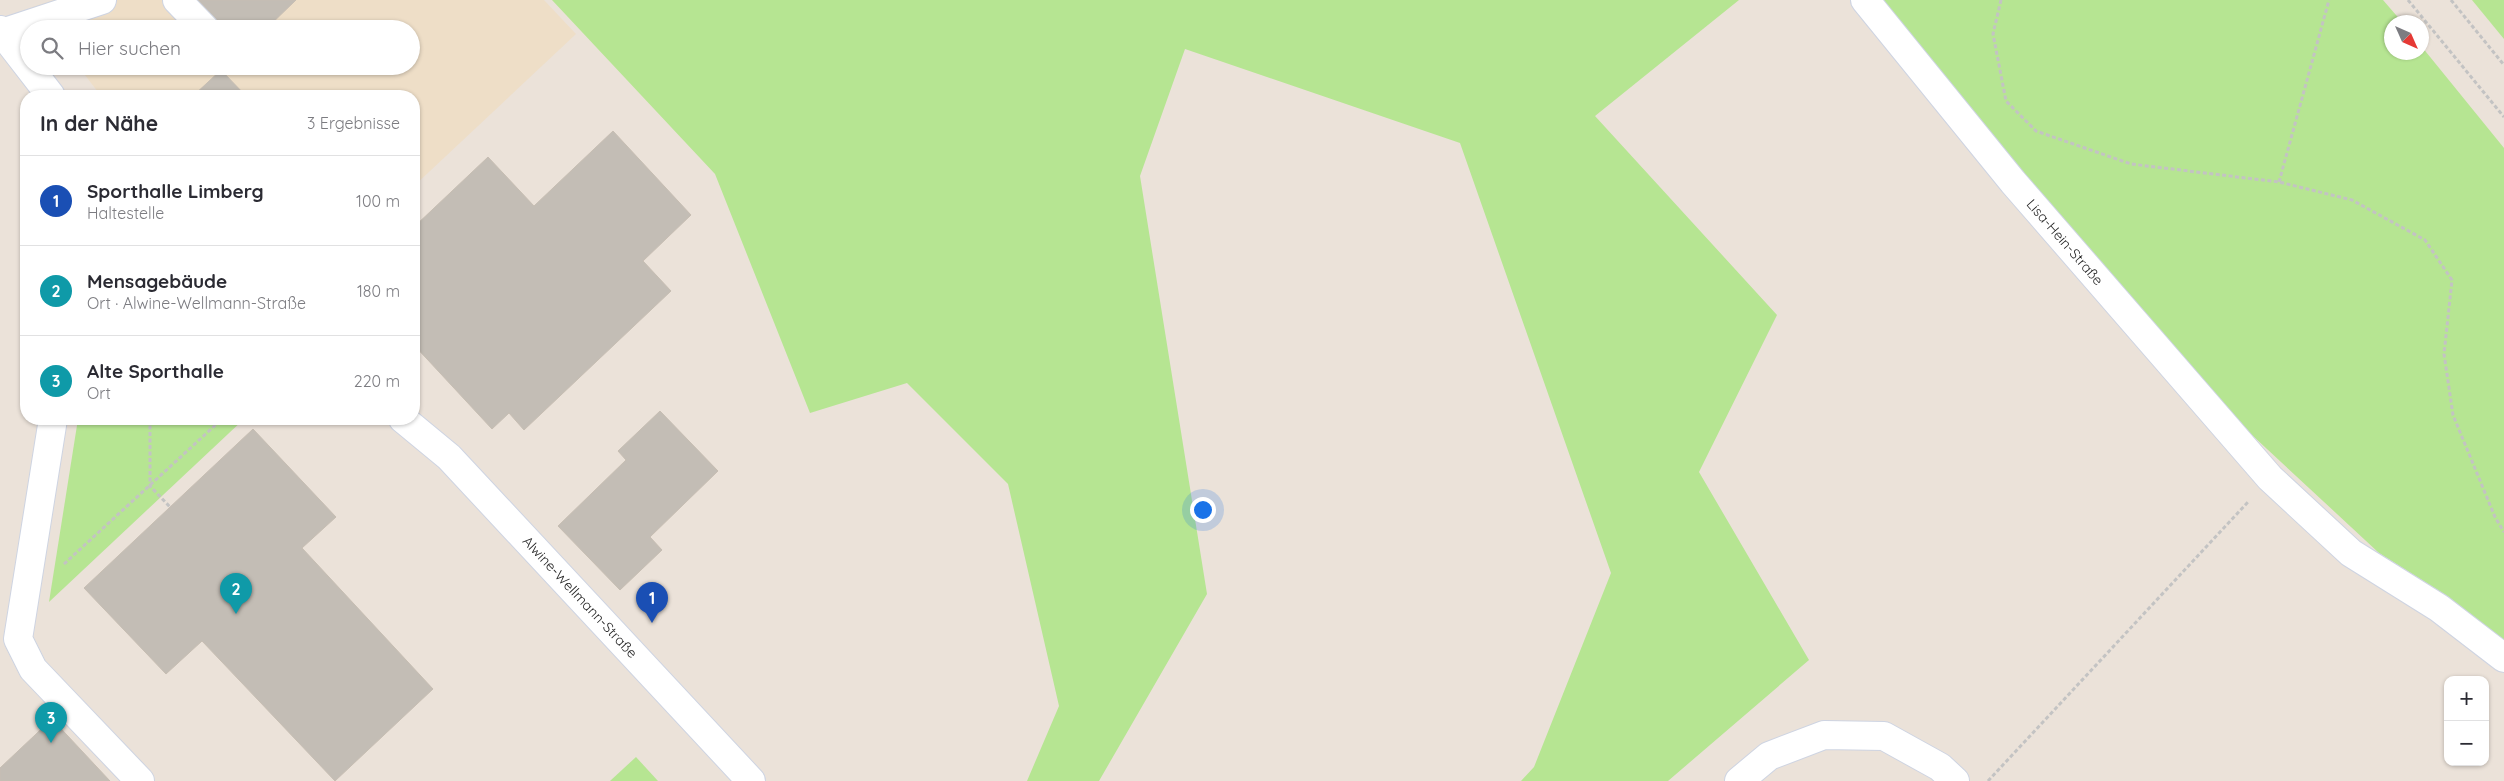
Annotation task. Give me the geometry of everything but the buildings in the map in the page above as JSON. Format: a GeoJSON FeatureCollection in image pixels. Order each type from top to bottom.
{"type":"FeatureCollection","features":[{"type":"Feature","properties":{"kind":"street"},"geometry":{"type":"LineString","coordinates":[[39,20],[102,0]]}},
{"type":"Feature","properties":{"kind":"street"},"geometry":{"type":"LineString","coordinates":[[177,0],[196,20]]}},
{"type":"Feature","properties":{"kind":"street","name":"Lisa-Hein-Straße"},"geometry":{"type":"LineString","coordinates":[[1865,0],[2013,182],[2270,478],[2351,553],[2438,608],[2504,658]]}},
{"type":"Feature","properties":{"kind":"street"},"geometry":{"type":"LineString","coordinates":[[20,26],[1,32],[20,56]]}},
{"type":"Feature","properties":{"kind":"street"},"geometry":{"type":"LineString","coordinates":[[35,75],[46,90]]}},
{"type":"Feature","properties":{"kind":"street"},"geometry":{"type":"LineString","coordinates":[[52,425],[18,639],[33,669],[140,781]]}},
{"type":"Feature","properties":{"kind":"street","name":"Alwine-Wellmann-Straße"},"geometry":{"type":"LineString","coordinates":[[410,425],[449,457],[751,781]]}},
{"type":"Feature","properties":{"kind":"street"},"geometry":{"type":"LineString","coordinates":[[1739,781],[1769,756],[1824,735],[1884,736],[1940,767],[1955,781]]}},
{"type":"Feature","properties":{"kind":"path"},"geometry":{"type":"LineString","coordinates":[[2001,0],[1992,34],[2006,101],[2036,131],[2131,164],[2280,182],[2352,200],[2425,240],[2452,280],[2444,354],[2453,415],[2495,516],[2504,532]]}},
{"type":"Feature","properties":{"kind":"path"},"geometry":{"type":"LineString","coordinates":[[2280,182],[2329,0]]}},
{"type":"Feature","properties":{"kind":"path"},"geometry":{"type":"LineString","coordinates":[[2408,0],[2504,117]]}},
{"type":"Feature","properties":{"kind":"path"},"geometry":{"type":"LineString","coordinates":[[2450,0],[2504,66]]}},
{"type":"Feature","properties":{"kind":"path"},"geometry":{"type":"LineString","coordinates":[[150,425],[150,486],[170,508]]}},
{"type":"Feature","properties":{"kind":"path"},"geometry":{"type":"LineString","coordinates":[[62,565],[216,425]]}},
{"type":"Feature","properties":{"kind":"path"},"geometry":{"type":"LineString","coordinates":[[1987,781],[2270,478]]}},
{"type":"Feature","properties":{"kind":"shaded area"},"geometry":{"type":"Polygon","coordinates":[[[54,0],[544,0],[576,34],[420,180],[420,90],[96,90],[85,75],[420,75],[420,20],[42,20],[32,7],[54,0]]]}},
{"type":"Feature","properties":{"kind":"green space"},"geometry":{"type":"Polygon","coordinates":[[[552,0],[1739,0],[1595,116],[1777,315],[1699,472],[1809,660],[1668,781],[1521,781],[1534,767],[1611,573],[1460,143],[1185,49],[1140,176],[1207,594],[1099,781],[1027,781],[1059,706],[1008,484],[907,383],[810,413],[715,174],[552,0]]]}},
{"type":"Feature","properties":{"kind":"green space"},"geometry":{"type":"Polygon","coordinates":[[[1880,0],[2383,0],[2396,15],[2384,15],[2384,60],[2429,60],[2429,56],[2504,148],[2504,640],[2444,594],[2379,553],[2253,436],[2023,178],[1880,0]]]}},
{"type":"Feature","properties":{"kind":"green space"},"geometry":{"type":"Polygon","coordinates":[[[2472,0],[2504,0],[2504,39],[2472,0]]]}},
{"type":"Feature","properties":{"kind":"green space"},"geometry":{"type":"Polygon","coordinates":[[[77,425],[238,425],[49,602],[77,425]]]}},
{"type":"Feature","properties":{"kind":"green space"},"geometry":{"type":"Polygon","coordinates":[[[636,757],[658,781],[610,781],[636,757]]]}},
{"type":"Feature","properties":{"kind":"place","name":"Mensagebäude"},"geometry":{"type":"Point","coordinates":[236,614]}},
{"type":"Feature","properties":{"kind":"place","name":"Sporthalle Limberg"},"geometry":{"type":"Point","coordinates":[652,623]}},
{"type":"Feature","properties":{"kind":"place","name":"Alte Sporthalle"},"geometry":{"type":"Point","coordinates":[51,743]}}]}
